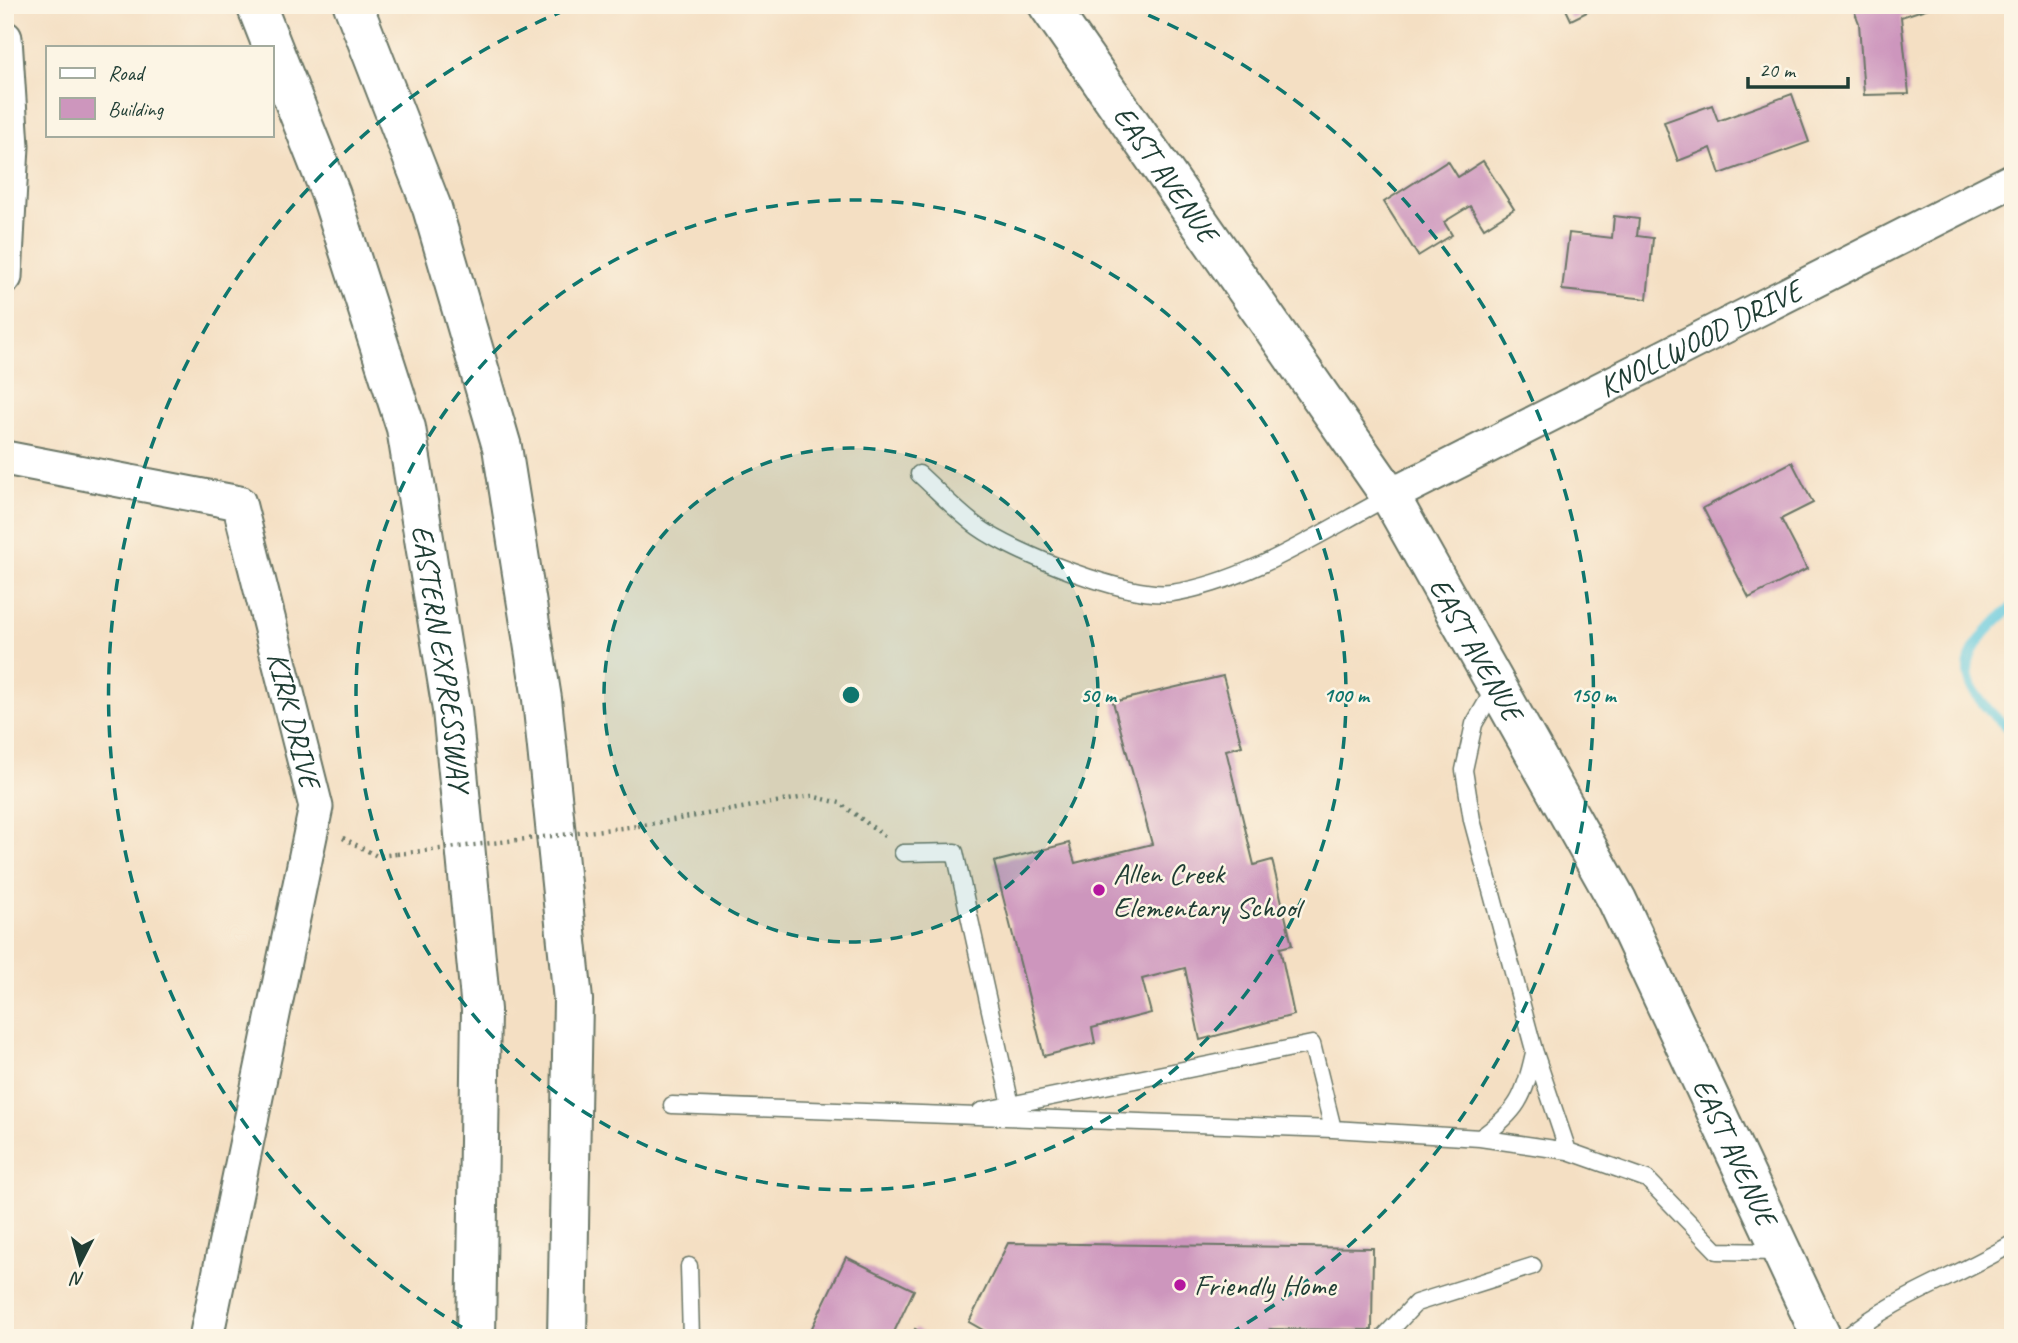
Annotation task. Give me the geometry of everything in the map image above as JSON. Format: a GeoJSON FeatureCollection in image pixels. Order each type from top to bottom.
{"type":"FeatureCollection","features":[{"type":"Feature","properties":{"kind":"main road","name":"EASTERN EXPRESSWAY"},"geometry":{"type":"LineString","coordinates":[[256,5],[272,46]]}},
{"type":"Feature","properties":{"kind":"main road"},"geometry":{"type":"LineString","coordinates":[[354,5],[432,208],[502,447],[542,699],[573,1000],[567,1338]]}},
{"type":"Feature","properties":{"kind":"main road","name":"EAST AVENUE"},"geometry":{"type":"LineString","coordinates":[[1048,5],[1390,496],[1617,900],[1822,1338]]}},
{"type":"Feature","properties":{"kind":"main road","name":"EASTERN EXPRESSWAY"},"geometry":{"type":"LineString","coordinates":[[273,48],[331,195],[406,428],[452,710],[481,1010],[476,1338]]}},
{"type":"Feature","properties":{"kind":"street"},"geometry":{"type":"LineString","coordinates":[[5,38],[12,146],[5,277]]}},
{"type":"Feature","properties":{"kind":"street","name":"KNOLLWOOD DRIVE"},"geometry":{"type":"LineString","coordinates":[[1390,496],[2013,180]]}},
{"type":"Feature","properties":{"kind":"street","name":"KIRK DRIVE"},"geometry":{"type":"LineString","coordinates":[[5,458],[239,503],[316,807],[206,1338]]}},
{"type":"Feature","properties":{"kind":"lane"},"geometry":{"type":"LineString","coordinates":[[919,474],[978,527],[1046,563],[1117,586],[1169,593],[1216,583],[1257,566],[1390,496]]}},
{"type":"Feature","properties":{"kind":"lane"},"geometry":{"type":"LineString","coordinates":[[1497,684],[1472,727],[1464,770],[1472,820],[1534,1050],[1567,1152]]}},
{"type":"Feature","properties":{"kind":"lane"},"geometry":{"type":"LineString","coordinates":[[903,853],[955,852],[1011,1105]]}},
{"type":"Feature","properties":{"kind":"lane"},"geometry":{"type":"LineString","coordinates":[[955,1116],[1312,1044],[1333,1129]]}},
{"type":"Feature","properties":{"kind":"lane"},"geometry":{"type":"LineString","coordinates":[[1480,1138],[1508,1118],[1527,1084],[1534,1050]]}},
{"type":"Feature","properties":{"kind":"lane"},"geometry":{"type":"LineString","coordinates":[[672,1105],[1333,1129],[1480,1138],[1567,1152],[1647,1179],[1717,1251],[1784,1252]]}},
{"type":"Feature","properties":{"kind":"lane"},"geometry":{"type":"LineString","coordinates":[[1846,1338],[1874,1314],[1979,1264],[2013,1243]]}},
{"type":"Feature","properties":{"kind":"lane"},"geometry":{"type":"LineString","coordinates":[[689,1266],[691,1338]]}},
{"type":"Feature","properties":{"kind":"lane"},"geometry":{"type":"LineString","coordinates":[[1383,1338],[1416,1303],[1533,1266]]}},
{"type":"Feature","properties":{"kind":"path"},"geometry":{"type":"LineString","coordinates":[[313,821],[377,856],[638,826],[811,796],[840,803],[868,821],[903,853]]}},
{"type":"Feature","properties":{"kind":"building"},"geometry":{"type":"Polygon","coordinates":[[[1564,5],[1601,5],[1571,20],[1564,5]]]}},
{"type":"Feature","properties":{"kind":"building"},"geometry":{"type":"Polygon","coordinates":[[[1852,5],[1938,5],[1901,17],[1909,94],[1864,95],[1859,23],[1852,5]]]}},
{"type":"Feature","properties":{"kind":"building"},"geometry":{"type":"Polygon","coordinates":[[[1792,94],[1809,142],[1720,174],[1711,148],[1678,161],[1664,122],[1712,105],[1718,121],[1792,94]]]}},
{"type":"Feature","properties":{"kind":"building"},"geometry":{"type":"Polygon","coordinates":[[[1448,161],[1458,177],[1483,161],[1514,209],[1484,228],[1470,206],[1444,222],[1452,235],[1418,256],[1384,202],[1448,161]]]}},
{"type":"Feature","properties":{"kind":"building"},"geometry":{"type":"Polygon","coordinates":[[[1614,216],[1639,219],[1637,236],[1653,238],[1647,299],[1562,290],[1569,233],[1612,238],[1614,216]]]}},
{"type":"Feature","properties":{"kind":"building"},"geometry":{"type":"Polygon","coordinates":[[[1792,462],[1813,503],[1781,519],[1807,569],[1749,598],[1703,508],[1792,462]]]}},
{"type":"Feature","properties":{"kind":"building"},"geometry":{"type":"Polygon","coordinates":[[[1223,676],[1242,746],[1226,750],[1254,865],[1272,860],[1292,945],[1280,948],[1294,1015],[1200,1040],[1185,968],[1142,979],[1151,1013],[1092,1028],[1095,1043],[1044,1056],[994,862],[1069,843],[1075,863],[1152,844],[1113,702],[1223,676]]]}},
{"type":"Feature","properties":{"kind":"building","name":"Friendly Home"},"geometry":{"type":"Polygon","coordinates":[[[1008,1243],[1373,1248],[1372,1330],[1270,1329],[1275,1336],[1272,1338],[997,1338],[969,1322],[1008,1243]]]}},
{"type":"Feature","properties":{"kind":"building"},"geometry":{"type":"Polygon","coordinates":[[[846,1257],[914,1290],[894,1332],[907,1338],[807,1338],[846,1257]]]}},
{"type":"Feature","properties":{"kind":"building"},"geometry":{"type":"Polygon","coordinates":[[[915,1329],[932,1338],[911,1338],[915,1329]]]}},
{"type":"Feature","properties":{"kind":"waterway"},"geometry":{"type":"LineString","coordinates":[[2013,606],[1979,641],[1971,656],[1968,670],[1971,684],[1979,699],[2013,732]]}},
{"type":"Feature","properties":{"kind":"place","name":"Allen Creek Elementary School"},"geometry":{"type":"Point","coordinates":[1099,890]}},
{"type":"Feature","properties":{"kind":"place","name":"Friendly Home"},"geometry":{"type":"Point","coordinates":[1180,1285]}}]}
